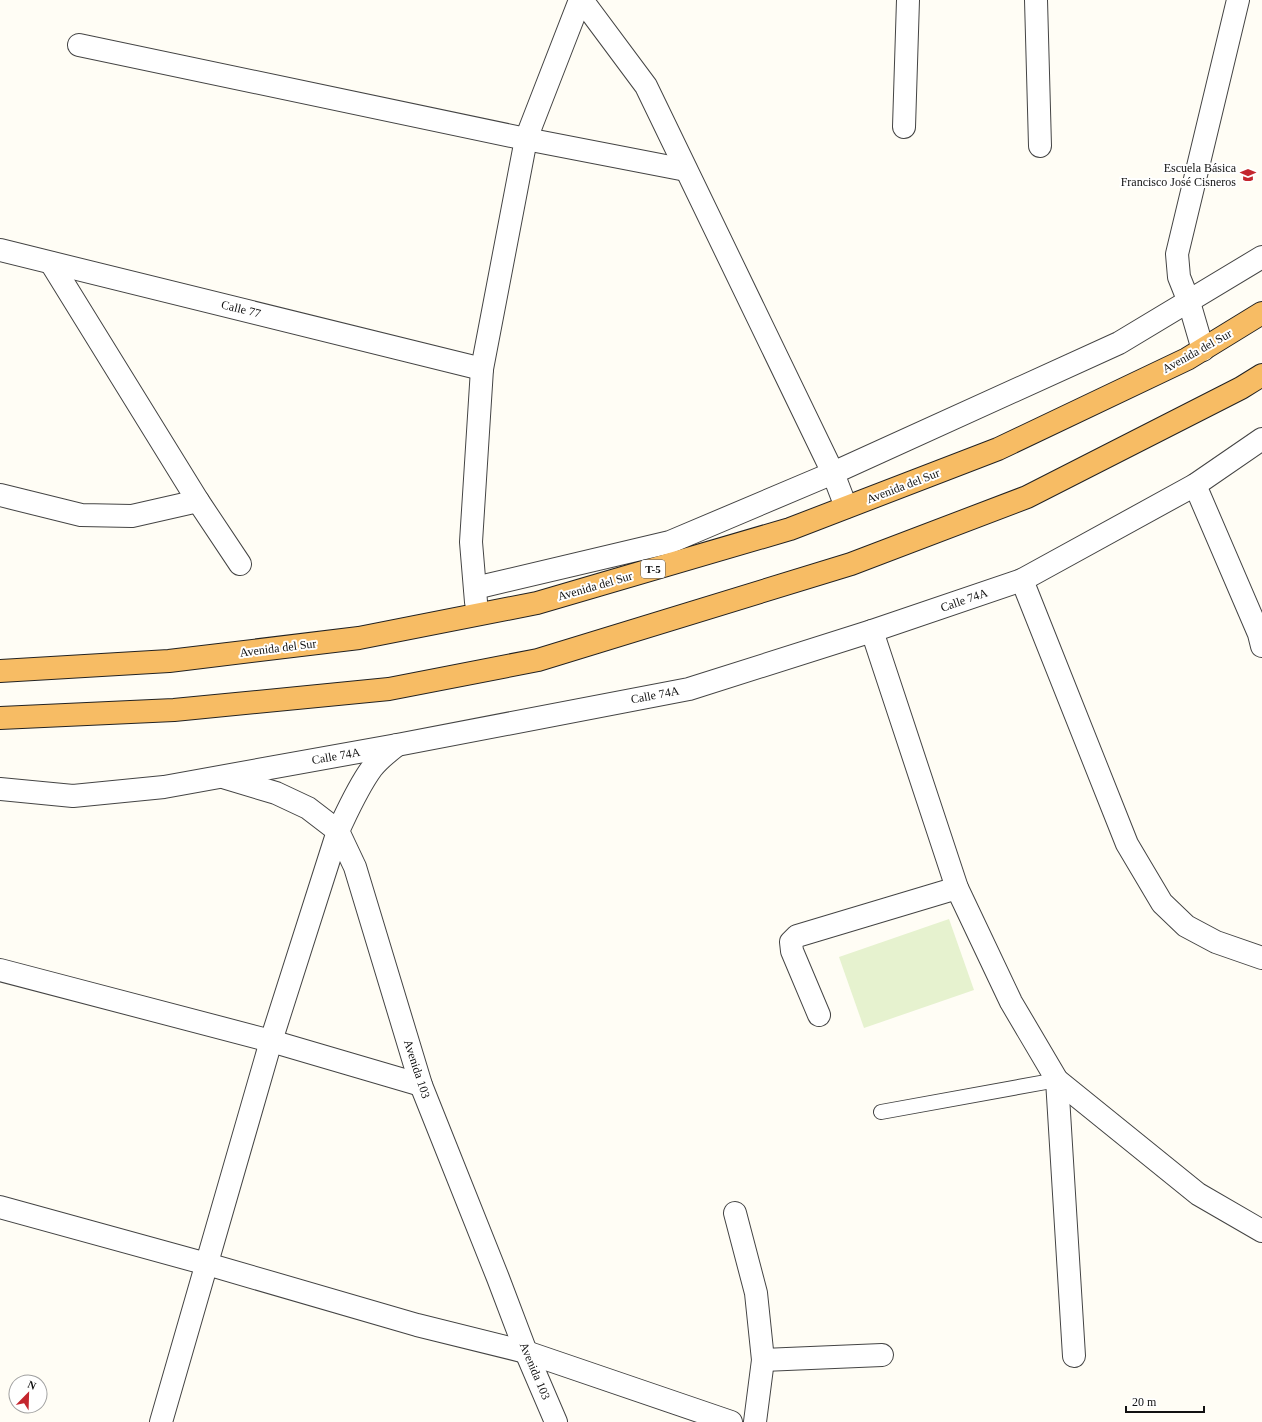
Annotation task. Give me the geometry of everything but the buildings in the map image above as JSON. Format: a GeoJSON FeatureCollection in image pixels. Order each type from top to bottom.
{"type":"FeatureCollection","features":[{"type":"Feature","properties":{"kind":"highway","name":"Avenida del Sur"},"geometry":{"type":"LineString","coordinates":[[0,671],[169,661],[359,638],[537,603],[790,529],[998,449],[1187,359],[1262,313]]}},
{"type":"Feature","properties":{"kind":"highway"},"geometry":{"type":"LineString","coordinates":[[0,718],[174,710],[389,689],[538,660],[851,564],[1026,497],[1241,388],[1262,375]]}},
{"type":"Feature","properties":{"kind":"street"},"geometry":{"type":"LineString","coordinates":[[478,615],[471,542],[482,369],[526,139],[581,0]]}},
{"type":"Feature","properties":{"kind":"street"},"geometry":{"type":"LineString","coordinates":[[581,0],[646,86],[833,473],[846,507]]}},
{"type":"Feature","properties":{"kind":"street"},"geometry":{"type":"LineString","coordinates":[[904,127],[908,0]]}},
{"type":"Feature","properties":{"kind":"street"},"geometry":{"type":"LineString","coordinates":[[1036,0],[1040,146]]}},
{"type":"Feature","properties":{"kind":"street"},"geometry":{"type":"LineString","coordinates":[[1203,350],[1180,277],[1177,254],[1238,0]]}},
{"type":"Feature","properties":{"kind":"street"},"geometry":{"type":"LineString","coordinates":[[79,45],[526,139],[686,170]]}},
{"type":"Feature","properties":{"kind":"street","name":"Calle 77"},"geometry":{"type":"LineString","coordinates":[[0,250],[482,369]]}},
{"type":"Feature","properties":{"kind":"street"},"geometry":{"type":"LineString","coordinates":[[475,588],[670,542],[833,473],[1119,343],[1262,257]]}},
{"type":"Feature","properties":{"kind":"street"},"geometry":{"type":"LineString","coordinates":[[51,263],[198,501],[240,564]]}},
{"type":"Feature","properties":{"kind":"street","name":"Calle 74A"},"geometry":{"type":"LineString","coordinates":[[0,789],[73,796],[164,787],[397,745],[689,689],[872,631],[1022,580],[1195,485],[1262,439]]}},
{"type":"Feature","properties":{"kind":"street"},"geometry":{"type":"LineString","coordinates":[[1195,485],[1259,634],[1262,646]]}},
{"type":"Feature","properties":{"kind":"street"},"geometry":{"type":"LineString","coordinates":[[0,495],[81,515],[132,516],[198,501]]}},
{"type":"Feature","properties":{"kind":"street"},"geometry":{"type":"LineString","coordinates":[[1022,580],[1127,844],[1162,903],[1186,926],[1216,942],[1262,958]]}},
{"type":"Feature","properties":{"kind":"street"},"geometry":{"type":"LineString","coordinates":[[872,631],[957,888],[1011,1002],[1057,1080],[1198,1194],[1262,1231]]}},
{"type":"Feature","properties":{"kind":"street"},"geometry":{"type":"LineString","coordinates":[[162,1422],[271,1041],[338,831],[348,810],[372,769],[397,745]]}},
{"type":"Feature","properties":{"kind":"street","name":"Avenida 103"},"geometry":{"type":"LineString","coordinates":[[223,777],[276,793],[308,808],[338,831],[356,867],[421,1085],[526,1352],[556,1422]]}},
{"type":"Feature","properties":{"kind":"street"},"geometry":{"type":"LineString","coordinates":[[819,1015],[792,950],[791,942],[797,936],[957,888]]}},
{"type":"Feature","properties":{"kind":"street"},"geometry":{"type":"LineString","coordinates":[[0,970],[271,1041],[421,1085]]}},
{"type":"Feature","properties":{"kind":"street"},"geometry":{"type":"LineString","coordinates":[[1057,1080],[1074,1356]]}},
{"type":"Feature","properties":{"kind":"street"},"geometry":{"type":"LineString","coordinates":[[0,1207],[207,1264],[417,1325],[526,1352],[731,1422]]}},
{"type":"Feature","properties":{"kind":"street"},"geometry":{"type":"LineString","coordinates":[[735,1214],[756,1293],[763,1360],[755,1422]]}},
{"type":"Feature","properties":{"kind":"street"},"geometry":{"type":"LineString","coordinates":[[763,1360],[882,1354]]}},
{"type":"Feature","properties":{"kind":"lane"},"geometry":{"type":"LineString","coordinates":[[881,1112],[1057,1080]]}},
{"type":"Feature","properties":{"kind":"green space"},"geometry":{"type":"Polygon","coordinates":[[[949,919],[974,990],[864,1028],[839,957],[949,919]]]}},
{"type":"Feature","properties":{"kind":"place","name":"Escuela Básica Francisco José Cisneros"},"geometry":{"type":"Point","coordinates":[1248,175]}}]}
